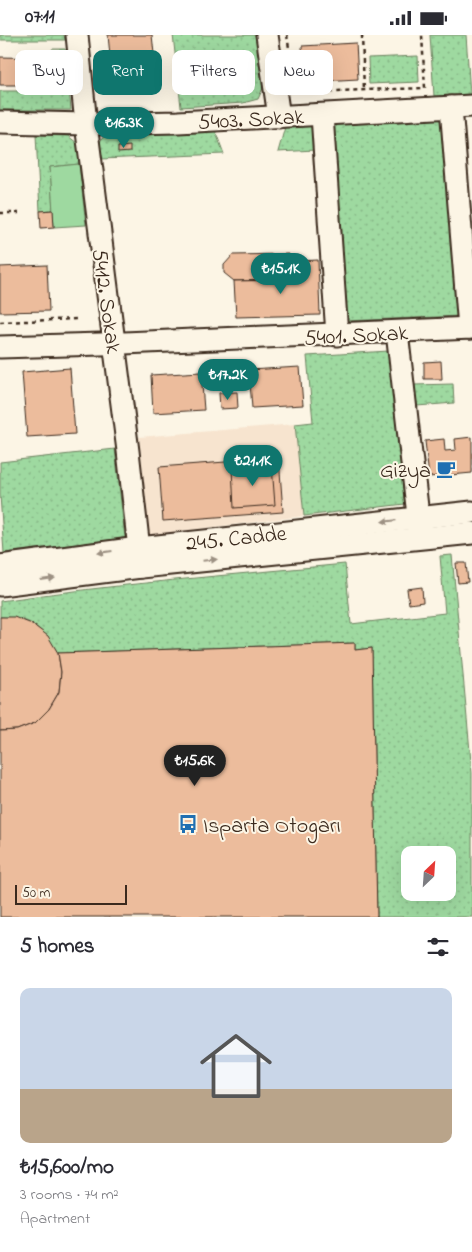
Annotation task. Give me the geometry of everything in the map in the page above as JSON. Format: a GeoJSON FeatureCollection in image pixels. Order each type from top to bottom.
{"type":"FeatureCollection","features":[{"type":"Feature","properties":{"kind":"street","name":"5412. Sokak"},"geometry":{"type":"LineString","coordinates":[[77,35],[86,124],[140,557]]}},
{"type":"Feature","properties":{"kind":"street"},"geometry":{"type":"LineString","coordinates":[[267,35],[279,117]]}},
{"type":"Feature","properties":{"kind":"street","name":"5403. Sokak"},"geometry":{"type":"LineString","coordinates":[[0,122],[86,124],[186,122],[462,107]]}},
{"type":"Feature","properties":{"kind":"street"},"geometry":{"type":"LineString","coordinates":[[462,107],[470,328]]}},
{"type":"Feature","properties":{"kind":"street"},"geometry":{"type":"LineString","coordinates":[[322,115],[336,335]]}},
{"type":"Feature","properties":{"kind":"street","name":"5401. Sokak"},"geometry":{"type":"LineString","coordinates":[[0,347],[114,344],[470,328]]}},
{"type":"Feature","properties":{"kind":"street"},"geometry":{"type":"LineString","coordinates":[[396,332],[419,528]]}},
{"type":"Feature","properties":{"kind":"street","name":"245. Cadde"},"geometry":{"type":"LineString","coordinates":[[0,566],[140,557],[419,528],[472,512]]}},
{"type":"Feature","properties":{"kind":"street","name":"245. Cadde"},"geometry":{"type":"LineString","coordinates":[[419,528],[472,533]]}},
{"type":"Feature","properties":{"kind":"street","name":"245. Cadde"},"geometry":{"type":"LineString","coordinates":[[0,585],[140,557]]}},
{"type":"Feature","properties":{"kind":"path"},"geometry":{"type":"LineString","coordinates":[[288,35],[289,50]]}},
{"type":"Feature","properties":{"kind":"path"},"geometry":{"type":"LineString","coordinates":[[362,35],[364,90]]}},
{"type":"Feature","properties":{"kind":"path"},"geometry":{"type":"LineString","coordinates":[[333,91],[425,88],[422,35]]}},
{"type":"Feature","properties":{"kind":"path"},"geometry":{"type":"LineString","coordinates":[[0,213],[19,213]]}},
{"type":"Feature","properties":{"kind":"path"},"geometry":{"type":"LineString","coordinates":[[0,322],[76,319]]}},
{"type":"Feature","properties":{"kind":"shaded area"},"geometry":{"type":"Polygon","coordinates":[[[295,424],[304,516],[149,535],[139,437],[295,424]]]}},
{"type":"Feature","properties":{"kind":"green space"},"geometry":{"type":"Polygon","coordinates":[[[0,35],[64,35],[65,40],[0,40],[0,35]]]}},
{"type":"Feature","properties":{"kind":"green space"},"geometry":{"type":"Polygon","coordinates":[[[173,35],[257,35],[263,78],[263,88],[258,99],[243,103],[181,107],[180,95],[255,95],[255,50],[175,50],[173,35]]]}},
{"type":"Feature","properties":{"kind":"green space"},"geometry":{"type":"Polygon","coordinates":[[[430,35],[466,35],[470,94],[434,96],[430,35]]]}},
{"type":"Feature","properties":{"kind":"green space"},"geometry":{"type":"Polygon","coordinates":[[[418,56],[419,82],[369,84],[368,58],[418,56]]]}},
{"type":"Feature","properties":{"kind":"green space"},"geometry":{"type":"Polygon","coordinates":[[[0,91],[15,91],[15,95],[70,95],[71,110],[0,110],[0,91]]]}},
{"type":"Feature","properties":{"kind":"green space"},"geometry":{"type":"Polygon","coordinates":[[[442,119],[459,316],[345,321],[332,125],[442,119]]]}},
{"type":"Feature","properties":{"kind":"green space"},"geometry":{"type":"Polygon","coordinates":[[[314,126],[315,150],[278,152],[285,127],[314,126]]]}},
{"type":"Feature","properties":{"kind":"green space"},"geometry":{"type":"Polygon","coordinates":[[[215,130],[224,154],[101,159],[100,142],[105,134],[215,130]]]}},
{"type":"Feature","properties":{"kind":"green space"},"geometry":{"type":"Polygon","coordinates":[[[36,135],[68,136],[77,143],[79,164],[50,167],[53,210],[40,211],[36,135]]]}},
{"type":"Feature","properties":{"kind":"green space"},"geometry":{"type":"Polygon","coordinates":[[[79,164],[86,225],[54,227],[50,167],[79,164]]]}},
{"type":"Feature","properties":{"kind":"green space"},"geometry":{"type":"Polygon","coordinates":[[[389,351],[405,504],[304,516],[295,424],[313,422],[307,356],[389,351]]]}},
{"type":"Feature","properties":{"kind":"green space"},"geometry":{"type":"Polygon","coordinates":[[[453,384],[454,403],[417,406],[414,385],[453,384]]]}},
{"type":"Feature","properties":{"kind":"green space"},"geometry":{"type":"Polygon","coordinates":[[[115,449],[125,538],[4,553],[0,462],[115,449]]]}},
{"type":"Feature","properties":{"kind":"green space"},"geometry":{"type":"Polygon","coordinates":[[[452,555],[472,773],[472,917],[377,917],[372,648],[355,650],[355,643],[58,653],[47,637],[35,626],[20,619],[0,617],[0,601],[129,585],[345,564],[351,624],[445,613],[440,556],[452,555]]]}},
{"type":"Feature","properties":{"kind":"building"},"geometry":{"type":"Polygon","coordinates":[[[108,35],[152,35],[154,50],[109,50],[108,35]]]}},
{"type":"Feature","properties":{"kind":"building"},"geometry":{"type":"Polygon","coordinates":[[[356,43],[358,79],[333,80],[333,50],[302,50],[302,46],[356,43]]]}},
{"type":"Feature","properties":{"kind":"building"},"geometry":{"type":"Polygon","coordinates":[[[0,57],[15,57],[15,85],[0,85],[0,57]]]}},
{"type":"Feature","properties":{"kind":"building"},"geometry":{"type":"Polygon","coordinates":[[[130,146],[130,152],[118,153],[118,147],[130,146]]]}},
{"type":"Feature","properties":{"kind":"building"},"geometry":{"type":"Polygon","coordinates":[[[53,210],[54,227],[41,228],[40,211],[53,210]]]}},
{"type":"Feature","properties":{"kind":"building"},"geometry":{"type":"Polygon","coordinates":[[[288,254],[297,261],[298,271],[289,280],[234,281],[224,273],[224,265],[233,255],[288,254]]]}},
{"type":"Feature","properties":{"kind":"building"},"geometry":{"type":"Polygon","coordinates":[[[318,260],[320,315],[236,317],[234,281],[289,280],[298,271],[297,261],[318,260]]]}},
{"type":"Feature","properties":{"kind":"building"},"geometry":{"type":"Polygon","coordinates":[[[47,265],[49,311],[0,312],[0,267],[47,265]]]}},
{"type":"Feature","properties":{"kind":"building"},"geometry":{"type":"Polygon","coordinates":[[[441,361],[442,379],[424,379],[424,362],[441,361]]]}},
{"type":"Feature","properties":{"kind":"building"},"geometry":{"type":"Polygon","coordinates":[[[300,367],[303,405],[252,408],[249,370],[300,367]]]}},
{"type":"Feature","properties":{"kind":"building"},"geometry":{"type":"Polygon","coordinates":[[[70,368],[75,434],[27,437],[22,372],[70,368]]]}},
{"type":"Feature","properties":{"kind":"building"},"geometry":{"type":"Polygon","coordinates":[[[201,372],[204,410],[153,413],[151,375],[201,372]]]}},
{"type":"Feature","properties":{"kind":"building"},"geometry":{"type":"Polygon","coordinates":[[[237,392],[238,408],[220,409],[219,393],[237,392]]]}},
{"type":"Feature","properties":{"kind":"building"},"geometry":{"type":"Polygon","coordinates":[[[472,437],[472,473],[429,477],[425,441],[444,439],[445,451],[456,450],[455,439],[472,437]]]}},
{"type":"Feature","properties":{"kind":"building"},"geometry":{"type":"Polygon","coordinates":[[[279,458],[283,512],[163,521],[159,467],[279,458]]]}},
{"type":"Feature","properties":{"kind":"building"},"geometry":{"type":"Polygon","coordinates":[[[272,466],[275,505],[234,508],[232,468],[272,466]]]}},
{"type":"Feature","properties":{"kind":"building"},"geometry":{"type":"Polygon","coordinates":[[[456,563],[466,563],[468,582],[458,583],[456,563]]]}},
{"type":"Feature","properties":{"kind":"building"},"geometry":{"type":"Polygon","coordinates":[[[422,587],[423,602],[409,604],[407,589],[422,587]]]}},
{"type":"Feature","properties":{"kind":"building"},"geometry":{"type":"Polygon","coordinates":[[[0,617],[14,617],[32,624],[48,636],[58,653],[61,672],[59,692],[49,709],[35,723],[17,730],[0,731],[0,617]]]}},
{"type":"Feature","properties":{"kind":"building","name":"Isparta Otogarı"},"geometry":{"type":"Polygon","coordinates":[[[355,643],[355,650],[372,648],[377,917],[0,917],[0,731],[17,730],[35,723],[49,709],[59,692],[61,672],[58,653],[355,643]]]}},
{"type":"Feature","properties":{"kind":"place","name":"Gizya"},"geometry":{"type":"Point","coordinates":[446,469]}},
{"type":"Feature","properties":{"kind":"place","name":"Isparta Otogarı"},"geometry":{"type":"Point","coordinates":[188,824]}}]}
